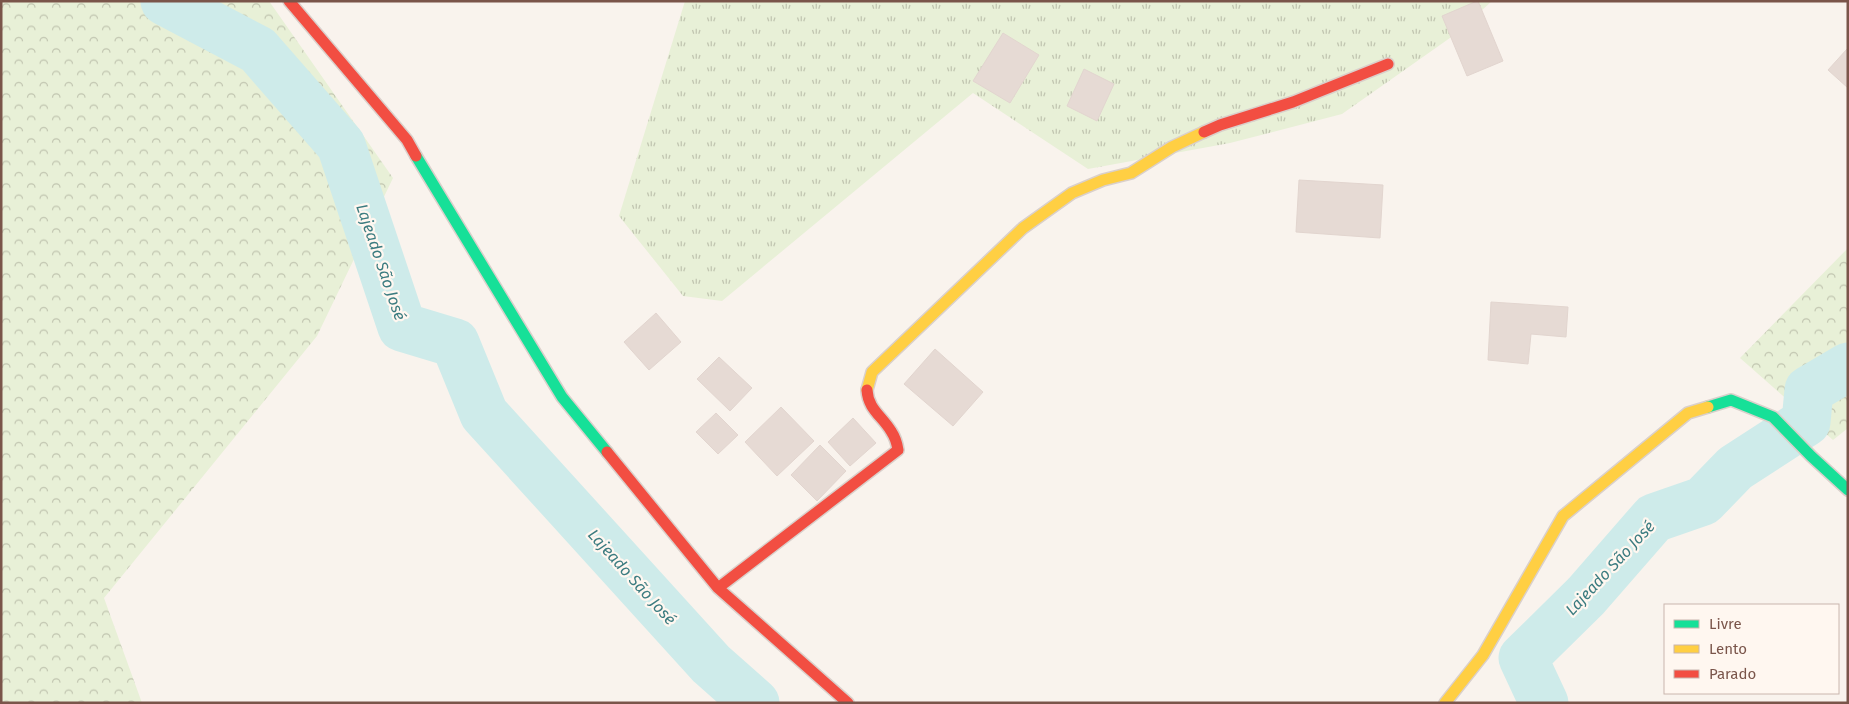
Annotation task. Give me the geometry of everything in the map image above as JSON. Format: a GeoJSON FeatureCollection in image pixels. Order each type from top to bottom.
{"type":"FeatureCollection","features":[{"type":"Feature","properties":{"kind":"street"},"geometry":{"type":"LineString","coordinates":[[289,1],[407,140],[562,397],[718,588],[848,703]]}},
{"type":"Feature","properties":{"kind":"street"},"geometry":{"type":"LineString","coordinates":[[718,588],[898,450],[897,440],[867,400],[866,384],[872,372],[1024,228],[1072,193],[1103,180],[1131,173],[1172,147],[1212,129],[1293,102],[1388,64]]}},
{"type":"Feature","properties":{"kind":"street"},"geometry":{"type":"LineString","coordinates":[[1444,703],[1483,655],[1563,516],[1688,413],[1731,400],[1773,418],[1810,456],[1848,490]]}},
{"type":"Feature","properties":{"kind":"green space"},"geometry":{"type":"Polygon","coordinates":[[[1,1],[269,1],[393,178],[317,336],[104,598],[142,703],[1,703],[1,1]]]}},
{"type":"Feature","properties":{"kind":"green space"},"geometry":{"type":"Polygon","coordinates":[[[685,1],[1492,1],[1457,33],[1342,114],[1230,143],[1088,169],[973,93],[722,301],[683,296],[619,216],[685,1]]]}},
{"type":"Feature","properties":{"kind":"green space"},"geometry":{"type":"Polygon","coordinates":[[[1848,248],[1848,428],[1833,440],[1740,358],[1848,248]]]}},
{"type":"Feature","properties":{"kind":"building"},"geometry":{"type":"Polygon","coordinates":[[[1477,1],[1503,61],[1467,76],[1442,16],[1477,1]]]}},
{"type":"Feature","properties":{"kind":"building"},"geometry":{"type":"Polygon","coordinates":[[[1003,33],[1039,55],[1010,103],[973,81],[1003,33]]]}},
{"type":"Feature","properties":{"kind":"building"},"geometry":{"type":"Polygon","coordinates":[[[1848,50],[1848,88],[1828,70],[1848,50]]]}},
{"type":"Feature","properties":{"kind":"building"},"geometry":{"type":"Polygon","coordinates":[[[1084,69],[1114,84],[1097,121],[1067,106],[1084,69]]]}},
{"type":"Feature","properties":{"kind":"building"},"geometry":{"type":"Polygon","coordinates":[[[1299,180],[1383,185],[1380,238],[1296,232],[1299,180]]]}},
{"type":"Feature","properties":{"kind":"building"},"geometry":{"type":"Polygon","coordinates":[[[1491,302],[1568,307],[1566,337],[1531,334],[1528,364],[1488,360],[1491,302]]]}},
{"type":"Feature","properties":{"kind":"building"},"geometry":{"type":"Polygon","coordinates":[[[656,313],[681,342],[649,370],[624,342],[656,313]]]}},
{"type":"Feature","properties":{"kind":"building"},"geometry":{"type":"Polygon","coordinates":[[[935,349],[983,392],[953,426],[904,384],[935,349]]]}},
{"type":"Feature","properties":{"kind":"building"},"geometry":{"type":"Polygon","coordinates":[[[719,357],[752,388],[730,411],[697,379],[719,357]]]}},
{"type":"Feature","properties":{"kind":"building"},"geometry":{"type":"Polygon","coordinates":[[[781,407],[814,441],[777,476],[745,442],[781,407]]]}},
{"type":"Feature","properties":{"kind":"building"},"geometry":{"type":"Polygon","coordinates":[[[716,413],[738,435],[718,454],[696,432],[716,413]]]}},
{"type":"Feature","properties":{"kind":"building"},"geometry":{"type":"Polygon","coordinates":[[[853,418],[876,443],[850,466],[828,442],[853,418]]]}},
{"type":"Feature","properties":{"kind":"building"},"geometry":{"type":"Polygon","coordinates":[[[820,445],[846,471],[817,501],[791,475],[820,445]]]}},
{"type":"Feature","properties":{"kind":"waterway","name":"Lajeado São José"},"geometry":{"type":"LineString","coordinates":[[165,1],[258,50],[341,145],[402,327],[455,343],[484,414],[711,664],[755,703]]}},
{"type":"Feature","properties":{"kind":"waterway","name":"Lajeado São José"},"geometry":{"type":"LineString","coordinates":[[1544,703],[1523,658],[1586,596],[1654,518],[1703,501],[1735,468],[1806,422],[1809,390],[1848,367]]}},
{"type":"Feature","properties":{"kind":"traffic: fast"},"geometry":{"type":"LineString","coordinates":[[416,156],[562,397],[607,452]]}},
{"type":"Feature","properties":{"kind":"traffic: fast"},"geometry":{"type":"LineString","coordinates":[[1708,407],[1731,400],[1773,417],[1848,490]]}},
{"type":"Feature","properties":{"kind":"traffic: slow"},"geometry":{"type":"LineString","coordinates":[[867,390],[872,372],[1023,228],[1072,193],[1103,180],[1131,173],[1172,147],[1204,132]]}},
{"type":"Feature","properties":{"kind":"traffic: slow"},"geometry":{"type":"LineString","coordinates":[[1445,703],[1483,655],[1563,516],[1688,413],[1708,407]]}},
{"type":"Feature","properties":{"kind":"traffic: jam"},"geometry":{"type":"LineString","coordinates":[[289,1],[407,140],[416,156]]}},
{"type":"Feature","properties":{"kind":"traffic: jam"},"geometry":{"type":"LineString","coordinates":[[1204,132],[1220,125],[1293,102],[1388,64]]}},
{"type":"Feature","properties":{"kind":"traffic: jam"},"geometry":{"type":"LineString","coordinates":[[718,588],[898,450],[892,433],[870,402],[867,390]]}},
{"type":"Feature","properties":{"kind":"traffic: jam"},"geometry":{"type":"LineString","coordinates":[[607,452],[718,588],[848,703]]}}]}
